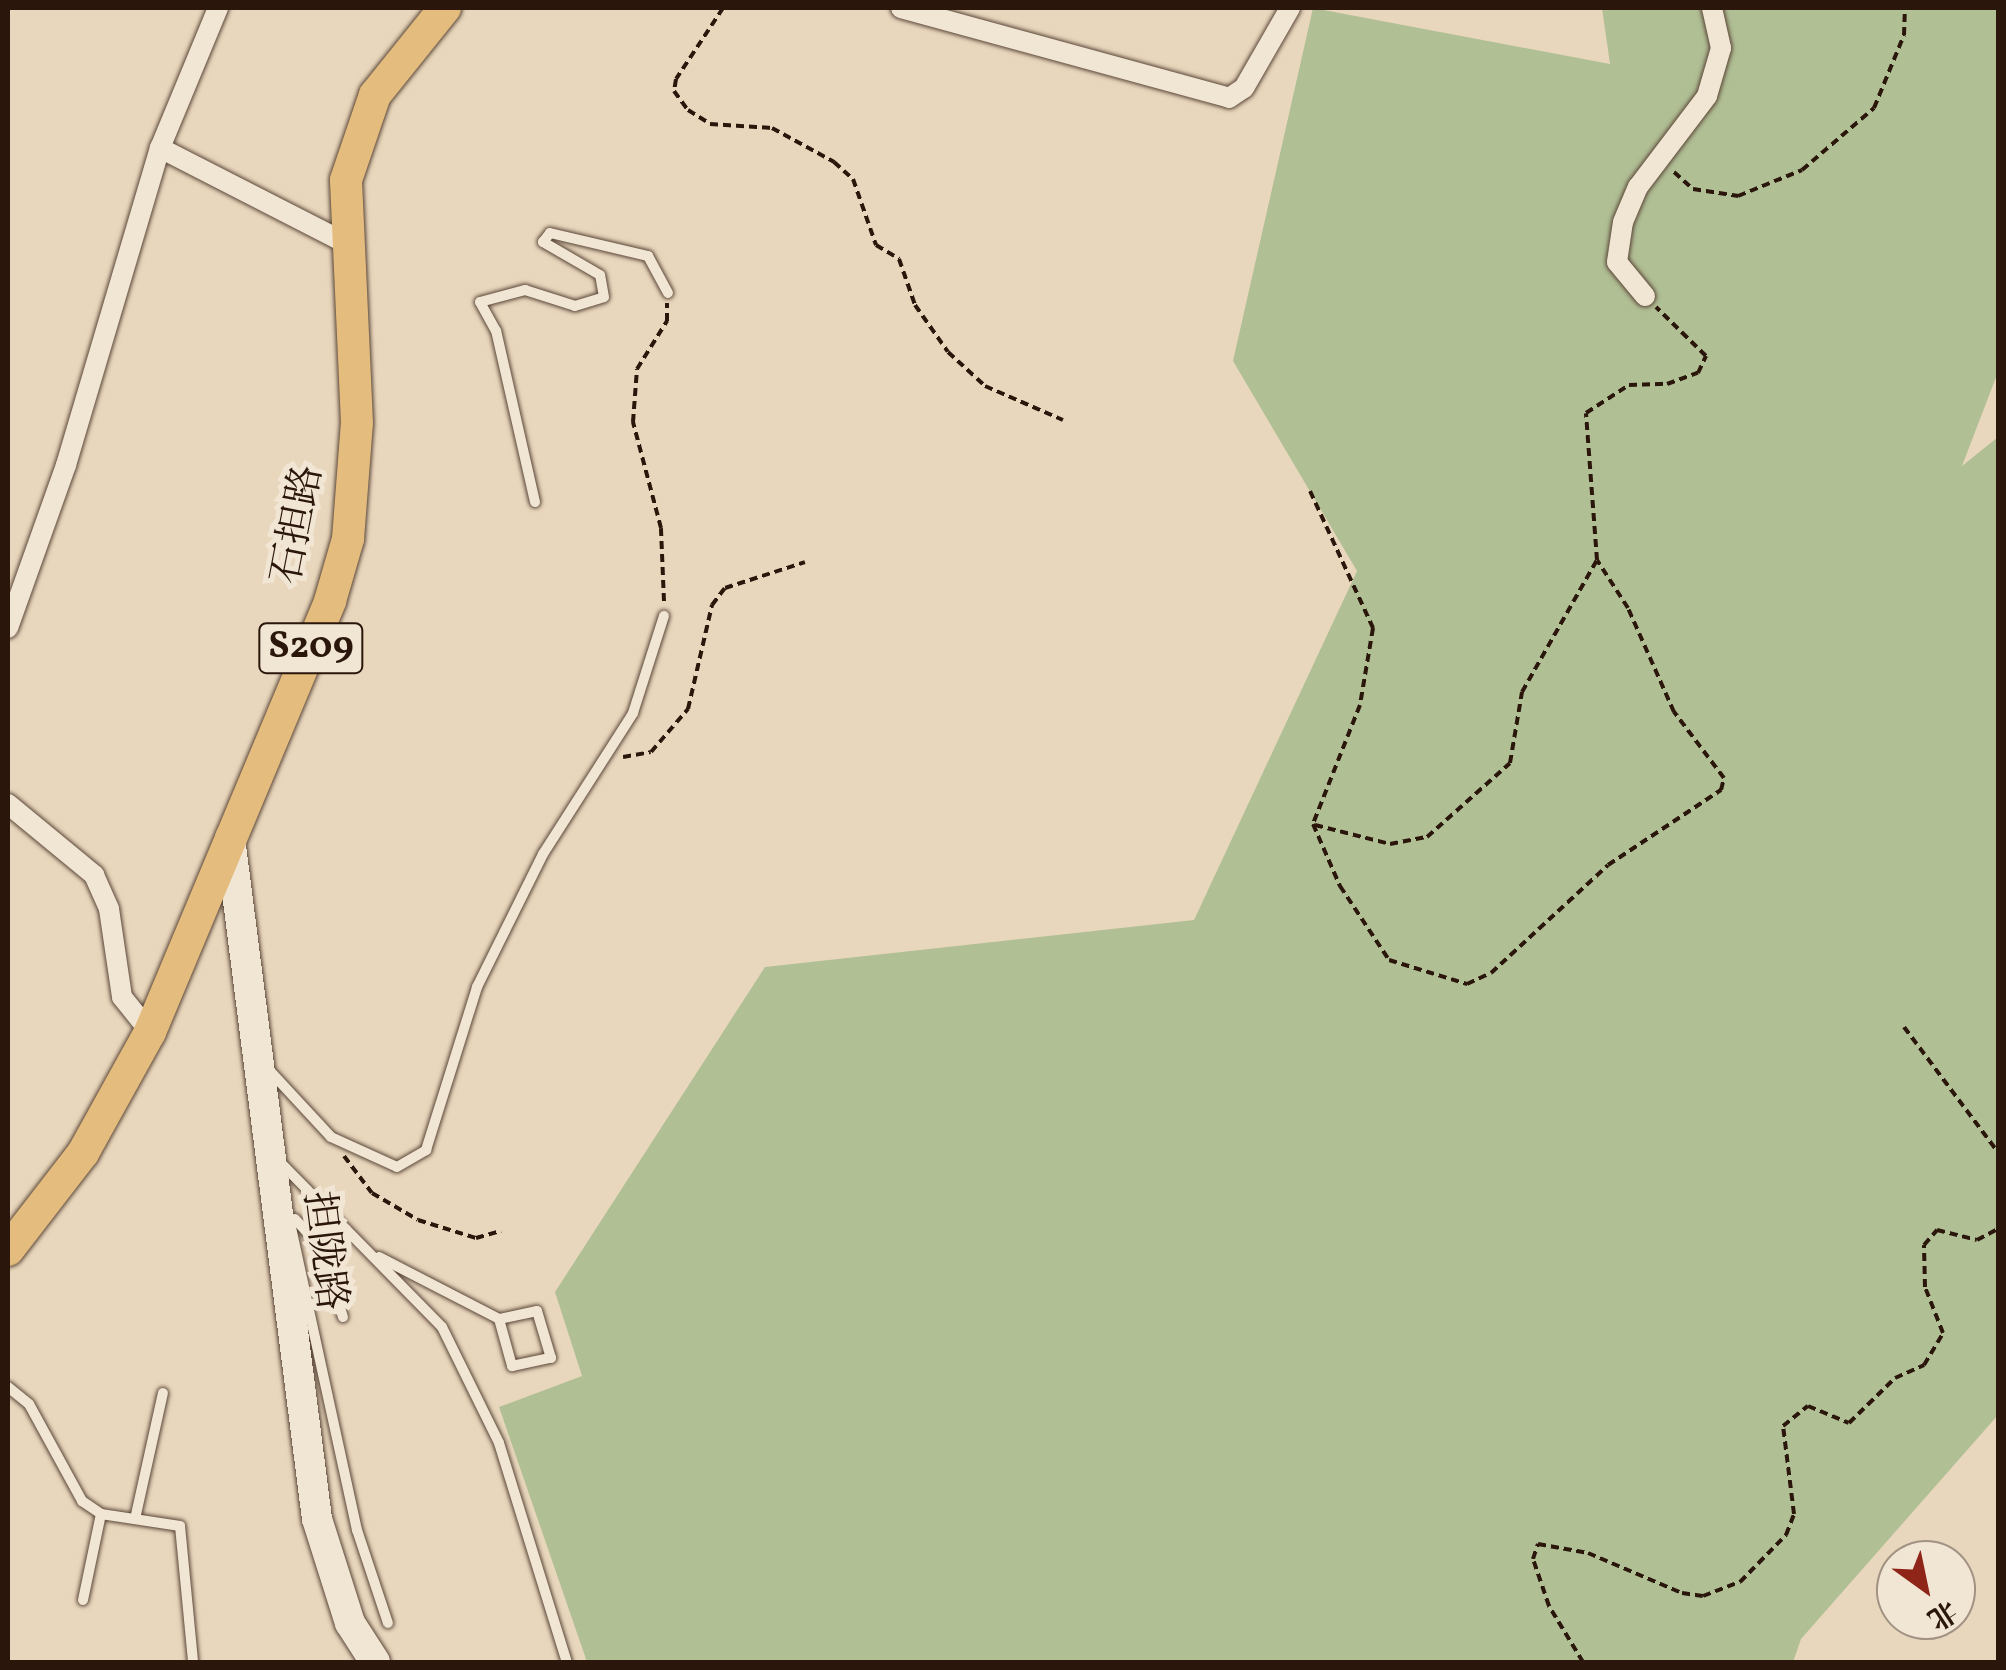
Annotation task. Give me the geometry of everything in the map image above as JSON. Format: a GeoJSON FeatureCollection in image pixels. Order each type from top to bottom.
{"type":"FeatureCollection","features":[{"type":"Feature","properties":{"kind":"main road","name":"石担路"},"geometry":{"type":"LineString","coordinates":[[8,1250],[83,1153],[150,1032],[330,601],[348,539],[357,423],[346,180],[358,132],[399,59],[445,8]]}},
{"type":"Feature","properties":{"kind":"street"},"geometry":{"type":"LineString","coordinates":[[8,628],[66,465],[160,148],[218,8]]}},
{"type":"Feature","properties":{"kind":"street"},"geometry":{"type":"LineString","coordinates":[[901,8],[1229,98],[1244,88],[1290,8]]}},
{"type":"Feature","properties":{"kind":"street"},"geometry":{"type":"LineString","coordinates":[[1646,296],[1617,262],[1624,222],[1659,159],[1707,96],[1721,48],[1712,8]]}},
{"type":"Feature","properties":{"kind":"street"},"geometry":{"type":"LineString","coordinates":[[160,148],[346,243]]}},
{"type":"Feature","properties":{"kind":"street"},"geometry":{"type":"LineString","coordinates":[[8,804],[94,875],[109,908],[122,997],[150,1032]]}},
{"type":"Feature","properties":{"kind":"street","name":"担陇路"},"geometry":{"type":"LineString","coordinates":[[230,838],[270,1152],[285,1208],[317,1518],[350,1623],[376,1662]]}},
{"type":"Feature","properties":{"kind":"lane"},"geometry":{"type":"LineString","coordinates":[[536,502],[496,331],[480,302],[525,290],[574,306],[604,297],[600,275],[544,242],[550,232],[648,256],[668,292]]}},
{"type":"Feature","properties":{"kind":"lane"},"geometry":{"type":"LineString","coordinates":[[258,1059],[342,1142],[398,1167],[426,1150],[477,987],[598,758],[634,713],[664,616]]}},
{"type":"Feature","properties":{"kind":"lane"},"geometry":{"type":"LineString","coordinates":[[270,1152],[442,1327],[483,1406],[568,1662]]}},
{"type":"Feature","properties":{"kind":"lane"},"geometry":{"type":"LineString","coordinates":[[285,1208],[323,1250],[343,1317]]}},
{"type":"Feature","properties":{"kind":"lane"},"geometry":{"type":"LineString","coordinates":[[285,1208],[340,1458],[388,1623]]}},
{"type":"Feature","properties":{"kind":"lane"},"geometry":{"type":"LineString","coordinates":[[370,1252],[500,1319],[537,1311],[550,1358],[512,1366],[500,1319]]}},
{"type":"Feature","properties":{"kind":"lane"},"geometry":{"type":"LineString","coordinates":[[8,1387],[29,1404],[68,1481],[101,1514],[180,1526],[193,1662]]}},
{"type":"Feature","properties":{"kind":"lane"},"geometry":{"type":"LineString","coordinates":[[135,1520],[163,1394]]}},
{"type":"Feature","properties":{"kind":"lane"},"geometry":{"type":"LineString","coordinates":[[83,1600],[101,1514]]}},
{"type":"Feature","properties":{"kind":"path"},"geometry":{"type":"LineString","coordinates":[[724,8],[676,79],[674,92],[688,110],[710,124],[772,128],[834,162],[853,179],[876,244],[898,258],[915,305],[948,352],[985,386],[1063,420]]}},
{"type":"Feature","properties":{"kind":"path"},"geometry":{"type":"LineString","coordinates":[[1659,159],[1693,189],[1738,196],[1802,170],[1874,108],[1904,35],[1905,8]]}},
{"type":"Feature","properties":{"kind":"path"},"geometry":{"type":"LineString","coordinates":[[664,616],[661,528],[633,422],[637,370],[667,321],[668,292]]}},
{"type":"Feature","properties":{"kind":"path"},"geometry":{"type":"LineString","coordinates":[[1310,491],[1372,628],[1360,705],[1313,824],[1340,886],[1389,960],[1467,984],[1491,973],[1608,865],[1721,790],[1724,778],[1674,712],[1628,608],[1597,560],[1586,413],[1629,385],[1667,384],[1698,372],[1706,356],[1646,296]]}},
{"type":"Feature","properties":{"kind":"path"},"geometry":{"type":"LineString","coordinates":[[1313,824],[1390,844],[1427,838],[1480,798],[1510,764],[1522,692],[1597,560]]}},
{"type":"Feature","properties":{"kind":"path"},"geometry":{"type":"LineString","coordinates":[[598,758],[651,752],[673,733],[688,710],[712,605],[725,588],[805,562]]}},
{"type":"Feature","properties":{"kind":"path"},"geometry":{"type":"LineString","coordinates":[[1904,1027],[1998,1152]]}},
{"type":"Feature","properties":{"kind":"path"},"geometry":{"type":"LineString","coordinates":[[342,1142],[346,1168],[418,1220],[476,1238],[500,1232]]}},
{"type":"Feature","properties":{"kind":"path"},"geometry":{"type":"LineString","coordinates":[[1584,1662],[1549,1606],[1532,1559],[1538,1544],[1588,1553],[1682,1593],[1702,1596],[1740,1582],[1786,1535],[1794,1514],[1783,1426],[1808,1406],[1849,1423],[1895,1378],[1924,1365],[1943,1334],[1925,1287],[1924,1245],[1937,1230],[1976,1240],[1998,1230]]}},
{"type":"Feature","properties":{"kind":"green space"},"geometry":{"type":"Polygon","coordinates":[[[1313,8],[1610,64],[1602,8],[1998,8],[1998,372],[1962,466],[1998,437],[1998,1415],[1888,1540],[1876,1540],[1876,1554],[1801,1639],[1793,1662],[587,1662],[499,1407],[582,1376],[555,1292],[765,967],[1194,920],[1357,571],[1233,361],[1313,8]]]}}]}
